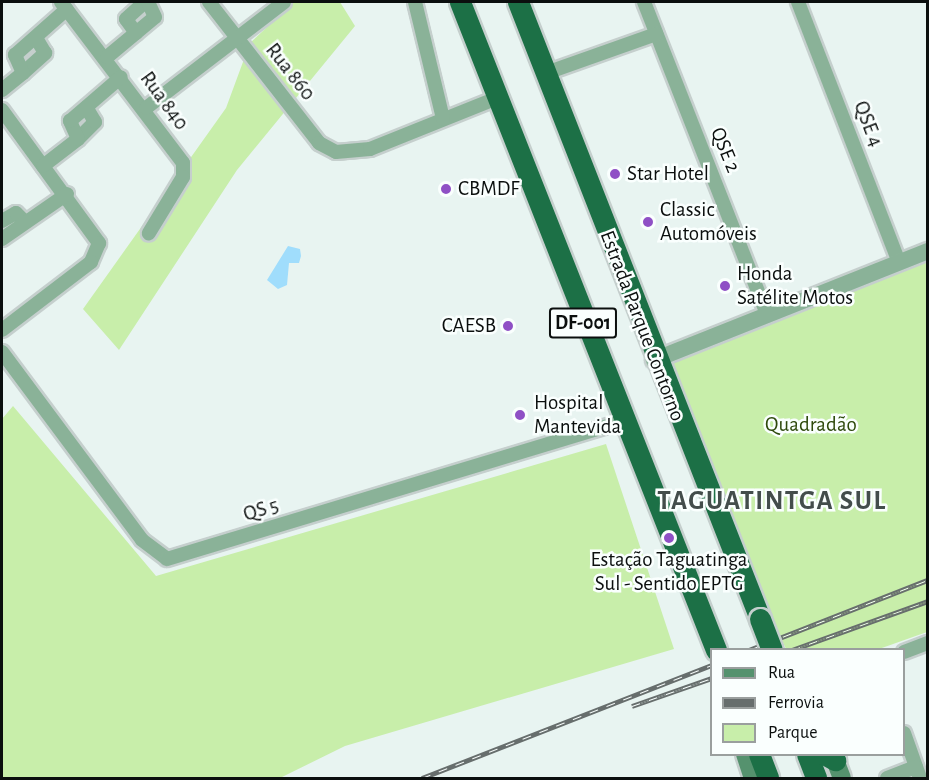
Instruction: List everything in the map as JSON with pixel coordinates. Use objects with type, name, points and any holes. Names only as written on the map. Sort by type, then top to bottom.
[{"type":"highway","name":"DF-001","points":[[460,2],[623,421],[715,646]]},
{"type":"highway","name":"Estrada Parque Contorno","points":[[518,2],[654,360],[770,648]]},
{"type":"highway","points":[[760,756],[768,778]]},
{"type":"highway","points":[[808,756],[816,778]]},
{"type":"main road","points":[[746,756],[753,778]]},
{"type":"street","points":[[107,57],[136,33],[154,17],[146,2],[126,19],[136,33]]},
{"type":"street","name":"Rua 860","points":[[209,2],[319,143],[348,153],[443,119]]},
{"type":"street","points":[[146,108],[284,2]]},
{"type":"street","points":[[415,2],[443,119],[497,98]]},
{"type":"street","name":"QSE 2","points":[[644,2],[767,314]]},
{"type":"street","name":"QSE 4","points":[[798,2],[899,262]]},
{"type":"street","points":[[2,90],[45,53],[36,38],[64,5]]},
{"type":"street","name":"Rua 840","points":[[64,5],[146,108],[185,170],[149,233]]},
{"type":"street","points":[[546,72],[656,34]]},
{"type":"street","points":[[43,166],[78,139],[95,122],[86,107],[121,78]]},
{"type":"street","points":[[2,110],[7,130],[43,166],[98,236],[96,256],[2,330]]},
{"type":"street","points":[[2,239],[67,194]]},
{"type":"street","points":[[2,221],[16,213],[25,222]]},
{"type":"street","points":[[654,360],[927,251]]},
{"type":"street","name":"QS 5","points":[[2,352],[142,540],[166,559],[623,421]]},
{"type":"street","points":[[905,651],[927,643]]},
{"type":"street","points":[[887,778],[918,773],[905,738]]},
{"type":"green space","points":[[294,2],[340,2],[355,26],[237,170],[119,350],[83,309],[226,108],[250,43]]},
{"type":"green space","name":"Quadradão","points":[[927,254],[927,632],[882,648],[786,648],[654,360]]},
{"type":"green space","points":[[13,406],[156,576],[606,444],[674,649],[345,746],[280,778],[2,778],[2,419]]},
{"type":"water","points":[[288,246],[300,249],[301,256],[299,263],[289,263],[287,285],[278,289],[267,280]]},
{"type":"railway","points":[[754,648],[928,580]]},
{"type":"railway","points":[[798,648],[928,601]]},
{"type":"railway","points":[[422,778],[710,666]]},
{"type":"railway","points":[[632,706],[710,679]]},
{"type":"place","name":"Star Hotel","points":[[615,174]]},
{"type":"place","name":"CBMDF","points":[[446,189]]},
{"type":"place","name":"Classic Automóveis","points":[[648,222]]},
{"type":"place","name":"Honda Satélite Motos","points":[[725,286]]},
{"type":"place","name":"CAESB","points":[[508,326]]},
{"type":"place","name":"Hospital Mantevida","points":[[520,415]]},
{"type":"place","name":"Estação Taguatinga Sul - Sentido EPTG","points":[[669,538]]},
{"type":"district","name":"TAGUATINTGA SUL","points":[[772,501]]}]
